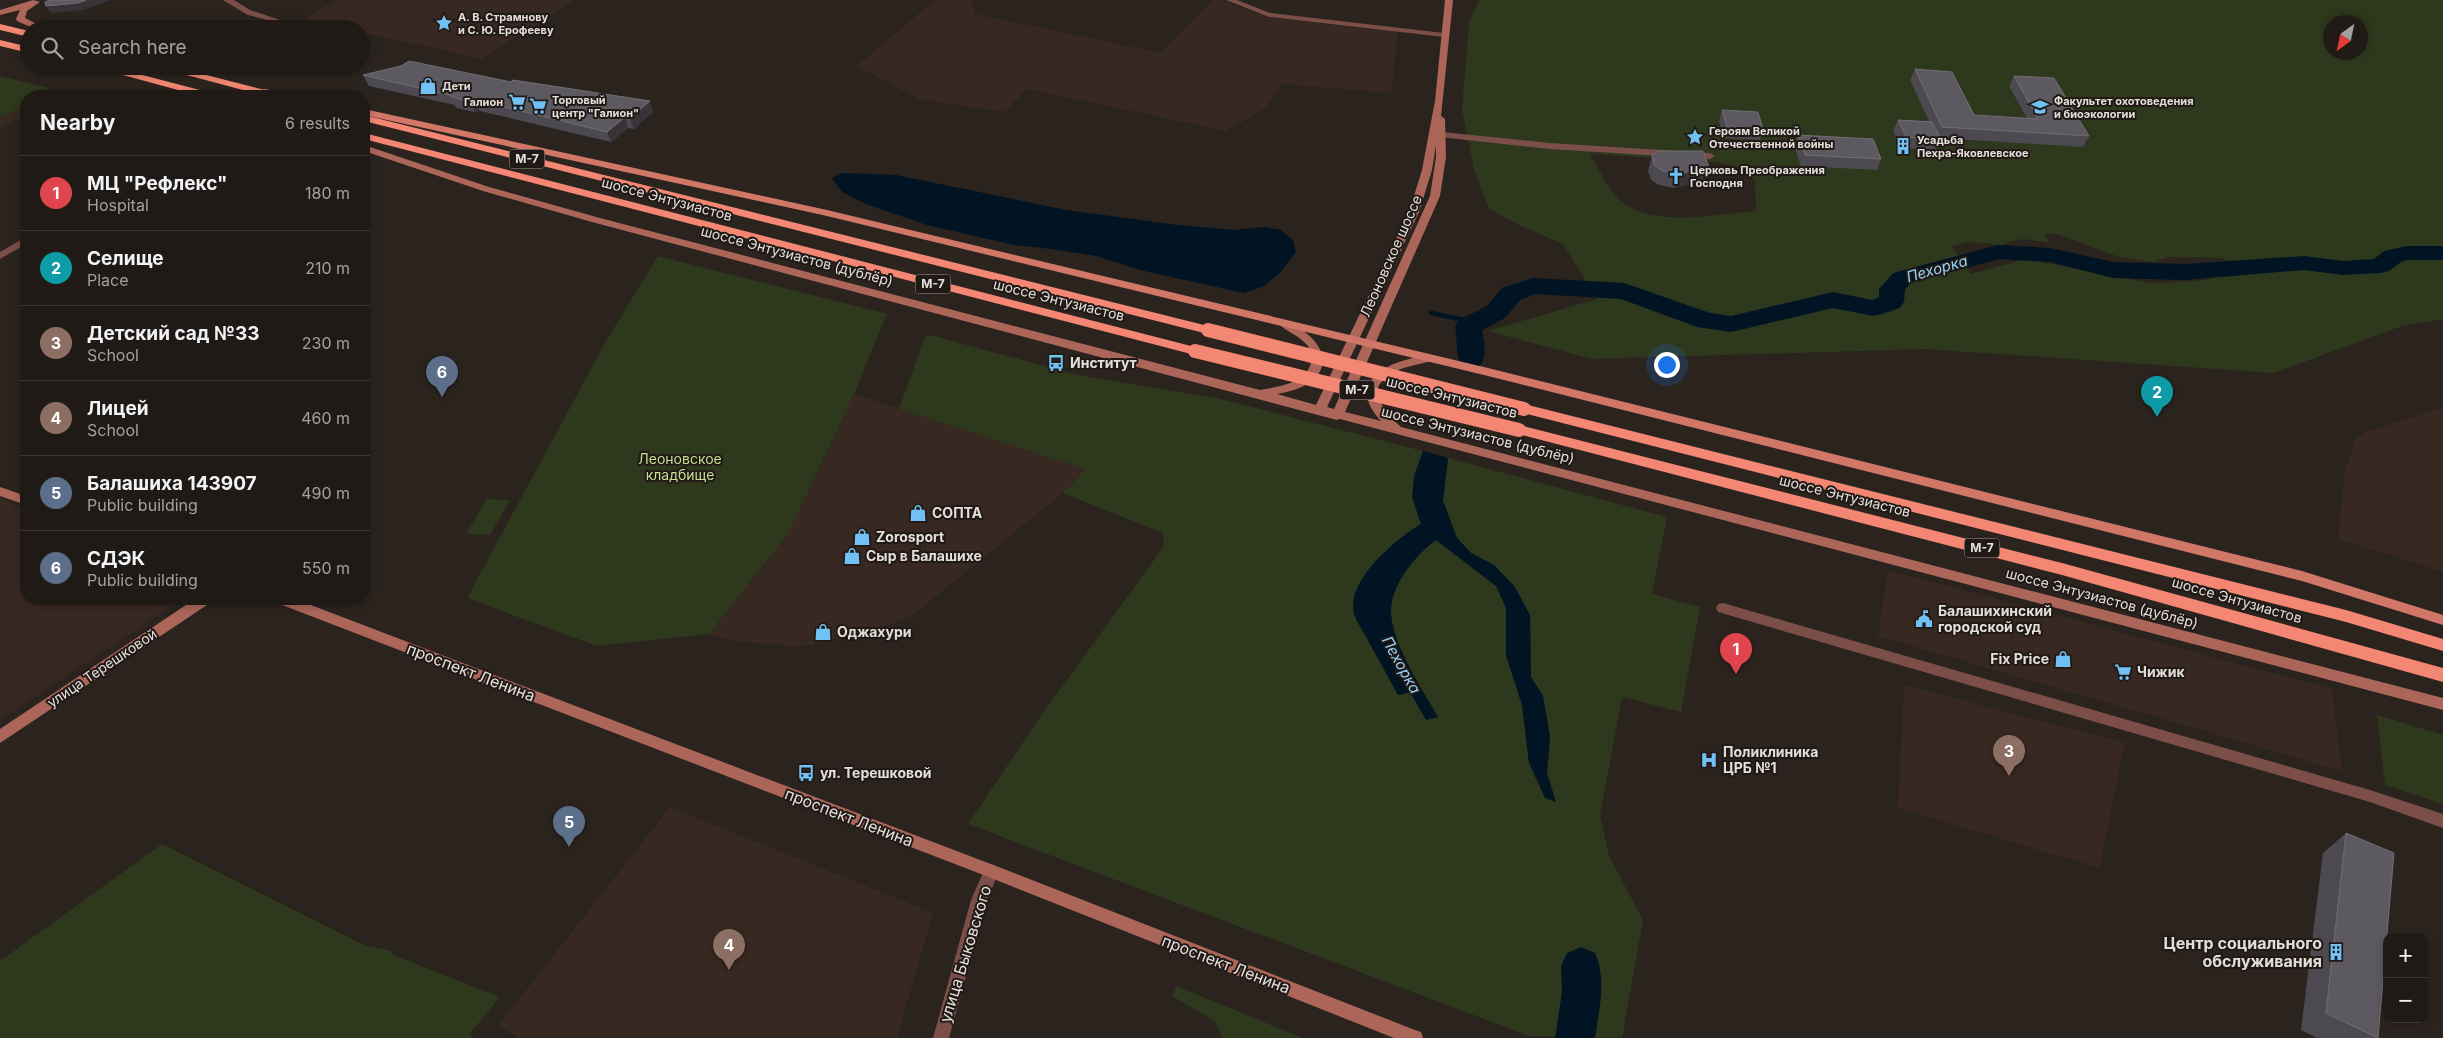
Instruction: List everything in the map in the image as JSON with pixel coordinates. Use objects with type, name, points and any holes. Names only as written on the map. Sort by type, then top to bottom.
[{"type":"highway","points":[[0,26],[20,32]]},
{"type":"highway","points":[[0,43],[20,48]]},
{"type":"highway","points":[[129,75],[185,90]]},
{"type":"highway","points":[[194,75],[254,90]]},
{"type":"highway","name":"шоссе Энтузиастов","points":[[370,120],[2346,616],[2443,644]]},
{"type":"highway","name":"шоссе Энтузиастов","points":[[370,138],[1195,351],[1519,430],[2062,568],[2443,675]]},
{"type":"main road","name":"Леоновское шоссе","points":[[1319,411],[1414,212],[1427,170],[1439,102],[1444,35],[1449,0]]},
{"type":"main road","points":[[0,13],[38,1]]},
{"type":"main road","points":[[22,20],[20,19],[24,10],[38,1]]},
{"type":"main road","points":[[238,86],[258,90]]},
{"type":"main road","name":"Леоновское шоссе","points":[[1337,416],[1435,196],[1439,179],[1442,135],[1439,102]]},
{"type":"main road","points":[[370,113],[828,213],[1353,339],[2302,576],[2443,620]]},
{"type":"main road","name":"шоссе Энтузиастов (дублёр)","points":[[370,150],[486,189],[596,220],[1337,416],[2443,704]]},
{"type":"main road","points":[[1255,394],[1280,390],[1297,384],[1310,375],[1316,364],[1316,351],[1310,340],[1282,322]]},
{"type":"main road","points":[[1399,432],[1378,410],[1373,396],[1375,383],[1384,372],[1398,364],[1428,358]]},
{"type":"main road","points":[[0,491],[20,499]]},
{"type":"main road","name":"улица Терешковой","points":[[0,736],[196,605]]},
{"type":"main road","name":"проспект Ленина","points":[[298,605],[991,871],[1415,1038]]},
{"type":"street","points":[[227,0],[233,2],[249,14],[274,20]]},
{"type":"street","points":[[1230,0],[1269,16],[1444,35]]},
{"type":"street","points":[[1442,135],[1550,146],[1710,156]]},
{"type":"street","points":[[0,256],[20,244]]},
{"type":"street","points":[[1724,608],[2361,794],[2443,821]]},
{"type":"street","name":"улица Быковского","points":[[941,1038],[979,900],[991,871]]},
{"type":"shaded area","points":[[337,0],[575,0],[482,59],[370,34],[370,20],[312,20],[305,18]]},
{"type":"shaded area","points":[[935,0],[972,0],[975,14],[1161,53],[1213,0],[1219,0],[1269,18],[1398,32],[1391,93],[1282,84],[1266,108],[1226,131],[1027,89],[1004,112],[919,99],[856,66]]},
{"type":"shaded area","points":[[0,79],[40,90],[20,90],[20,118],[0,128]]},
{"type":"shaded area","name":"СОПТА","points":[[854,394],[1086,469],[1063,493],[912,616],[888,625],[812,645],[791,646],[734,641],[709,634],[788,534]]},
{"type":"shaded area","points":[[2443,408],[2443,572],[2338,539],[2345,471],[2356,439],[2364,432]]},
{"type":"shaded area","points":[[0,499],[20,507],[20,605],[173,605],[0,720]]},
{"type":"shaded area","points":[[1888,570],[2332,689],[2342,771],[1878,636]]},
{"type":"shaded area","points":[[1904,685],[2125,743],[2100,868],[1898,808]]},
{"type":"shaded area","points":[[670,807],[933,913],[897,1038],[520,1038],[498,1026]]},
{"type":"green space","points":[[1479,0],[2443,0],[2443,319],[2402,326],[2274,373],[1925,349],[1592,359],[1488,331],[1597,299],[1563,244],[1519,225],[1489,209],[1474,169],[1462,110],[1469,23]],"holes":[[[1590,154],[1717,162],[1742,168],[1755,180],[1756,211],[1688,217],[1653,215],[1638,211],[1619,199]],[[2044,233],[2057,234],[2116,256],[2153,262],[2170,257],[2223,258],[2240,270],[2201,281],[2150,283],[2025,259],[1971,274],[1952,246],[1967,242],[2002,245],[2024,239],[2050,243]]]},
{"type":"green space","points":[[0,76],[49,90],[20,90],[20,109],[0,117]]},
{"type":"green space","name":"Леоновское кладбище","points":[[658,256],[887,314],[854,394],[788,534],[709,634],[597,646],[467,598],[606,341]]},
{"type":"green space","points":[[934,336],[1077,375],[1217,398],[1423,451],[1413,488],[1421,524],[1398,540],[1366,573],[1398,695],[1410,692],[1427,720],[1438,717],[1401,650],[1392,622],[1391,609],[1392,599],[1406,570],[1436,540],[1496,586],[1506,608],[1506,655],[1522,705],[1529,763],[1555,802],[1547,773],[1550,737],[1543,696],[1531,677],[1530,615],[1494,565],[1471,553],[1457,538],[1443,501],[1448,458],[1667,517],[1652,594],[1700,607],[1681,712],[1622,697],[1600,816],[1609,856],[1643,920],[1622,1038],[1529,1036],[968,824],[1040,717],[1164,546],[1163,533],[1063,493],[1086,469],[899,409],[925,337]]},
{"type":"green space","points":[[487,499],[510,500],[490,535],[466,534]]},
{"type":"green space","points":[[2377,715],[2443,735],[2443,804],[2385,785]]},
{"type":"green space","points":[[162,844],[364,945],[391,951],[394,955],[500,997],[469,1035],[474,1038],[0,1038],[0,961]]},
{"type":"green space","points":[[1177,986],[1302,1038],[1223,1038],[1215,1021],[1172,996]]},
{"type":"water","points":[[842,173],[896,175],[1066,210],[1177,225],[1234,230],[1265,227],[1281,230],[1293,240],[1296,252],[1280,273],[1264,286],[1244,293],[1140,270],[1096,256],[1014,245],[927,225],[866,204],[842,192],[832,178]]},
{"type":"water","points":[[1423,451],[1448,458],[1443,501],[1457,538],[1471,553],[1494,565],[1515,587],[1530,615],[1531,677],[1543,696],[1550,737],[1547,773],[1556,802],[1545,798],[1529,763],[1522,705],[1506,655],[1506,608],[1496,586],[1436,540],[1413,561],[1400,580],[1392,599],[1392,622],[1408,665],[1438,717],[1426,720],[1410,692],[1398,695],[1355,617],[1353,601],[1357,588],[1365,575],[1386,550],[1421,524],[1412,497],[1414,476]]},
{"type":"building","points":[[50,0],[86,0],[78,3],[46,6],[45,2]]},
{"type":"building","name":"Торговый центр \"Галион\"","points":[[409,61],[511,82],[513,80],[650,101],[630,118],[625,117],[607,132],[363,75],[370,75],[370,73],[401,66]]},
{"type":"building","points":[[1915,69],[1952,72],[1974,115],[2038,119],[2014,76],[2054,78],[2089,136],[1942,127]]},
{"type":"building","points":[[1722,110],[1758,112],[1763,129],[1727,127]]},
{"type":"building","points":[[1898,120],[1932,122],[1941,139],[1906,137]]},
{"type":"building","points":[[1798,135],[1873,139],[1881,159],[1805,155]]},
{"type":"building","points":[[1657,151],[1703,151],[1709,167],[1678,174],[1663,171],[1655,166],[1652,156]]},
{"type":"building","points":[[2346,833],[2394,853],[2387,933],[2383,933],[2383,980],[2378,1038],[2326,1013]]},
{"type":"waterway","name":"Пехорка","points":[[1471,360],[1472,349],[1468,326],[1496,312],[1511,294],[1533,286],[1624,291],[1706,321],[1731,324],[1833,300],[1873,308],[1891,302],[1892,289],[1902,278],[1998,252],[2050,255],[2113,270],[2185,272],[2304,263],[2343,268],[2380,266],[2393,256],[2407,253],[2443,253]]},
{"type":"waterway","points":[[1431,313],[1473,322]]},
{"type":"waterway","name":"Пехорка","points":[[1575,1038],[1582,992],[1581,966]]},
{"type":"place","name":"А. В. Страмнову и С. Ю. Ерофееву","points":[[444,23]]},
{"type":"place","name":"Дети","points":[[428,86]]},
{"type":"place","name":"Галион","points":[[517,102]]},
{"type":"place","name":"Торговый центр \"Галион\"","points":[[538,106]]},
{"type":"place","name":"Факультет охотоведения и биоэкологии","points":[[2040,107]]},
{"type":"place","name":"Героям Великой Отечественной войны","points":[[1695,137]]},
{"type":"place","name":"Усадьба Пехра-Яковлевское","points":[[1903,146]]},
{"type":"place","name":"Церковь Преображения Господня","points":[[1676,176]]},
{"type":"place","name":"Институт","points":[[1056,363]]},
{"type":"place","name":"СДЭК","points":[[442,397]]},
{"type":"place","name":"Селище","points":[[2157,417]]},
{"type":"place","name":"СОПТА","points":[[918,513]]},
{"type":"place","name":"Zorosport","points":[[862,537]]},
{"type":"place","name":"Сыр в Балашихе","points":[[852,556]]},
{"type":"place","name":"Балашихинский городской суд","points":[[1924,619]]},
{"type":"place","name":"Оджахури","points":[[823,632]]},
{"type":"place","name":"Fix Price","points":[[2063,659]]},
{"type":"place","name":"Чижик","points":[[2123,672]]},
{"type":"place","name":"МЦ \"Рефлекс\"","points":[[1736,674]]},
{"type":"place","name":"Поликлиника ЦРБ №1","points":[[1709,760]]},
{"type":"place","name":"ул. Терешковой","points":[[806,773]]},
{"type":"place","name":"Детский сад №33","points":[[2009,776]]},
{"type":"place","name":"Балашиха 143907","points":[[569,847]]},
{"type":"place","name":"Центр социального обслуживания","points":[[2336,952]]},
{"type":"place","name":"Лицей","points":[[729,970]]}]
